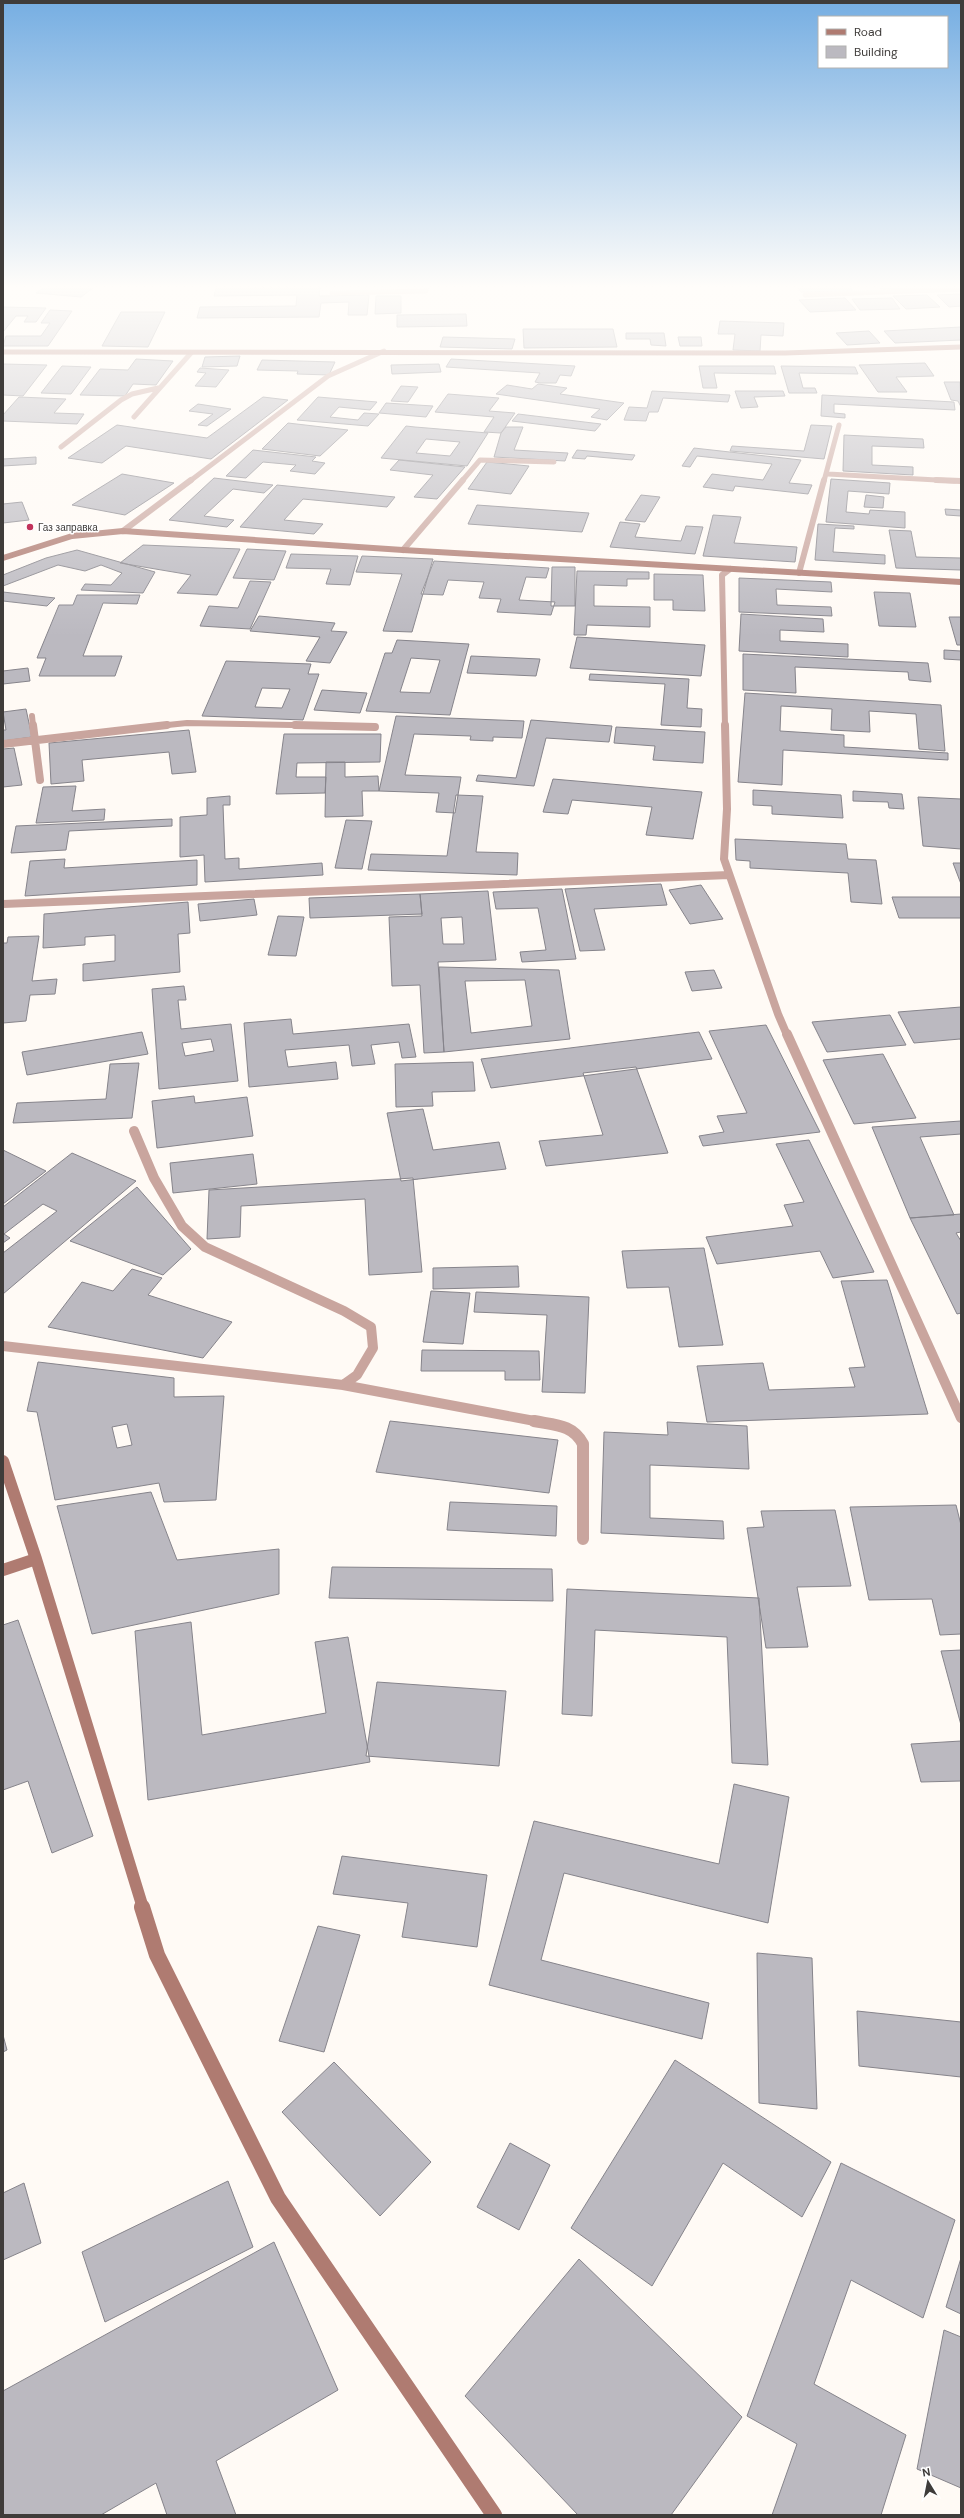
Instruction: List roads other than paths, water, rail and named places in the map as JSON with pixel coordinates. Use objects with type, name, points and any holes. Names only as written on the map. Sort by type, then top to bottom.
[{"type":"street","points":[[62,446],[83,432],[118,403]]},
{"type":"street","points":[[134,417],[146,403]]},
{"type":"street","points":[[123,531],[293,403]]},
{"type":"street","points":[[799,573],[828,474],[839,425]]},
{"type":"street","points":[[403,550],[480,460],[554,462]]},
{"type":"street","points":[[828,474],[961,481]]},
{"type":"street","points":[[3,558],[72,536],[123,531],[403,550],[961,582]]},
{"type":"street","points":[[730,569],[722,575],[727,809],[724,859],[778,1014],[961,1418]]},
{"type":"street","points":[[32,716],[40,780]]},
{"type":"street","points":[[3,744],[36,739],[187,723],[375,727]]},
{"type":"street","points":[[3,904],[729,875]]},
{"type":"street","points":[[134,1131],[154,1178],[182,1226],[205,1248],[344,1311],[371,1327],[373,1348],[357,1375],[343,1385]]},
{"type":"street","points":[[3,1346],[343,1385],[556,1423],[578,1434],[583,1444],[583,1539]]},
{"type":"street","points":[[3,1461],[36,1559],[157,1955],[278,2198],[494,2515]]},
{"type":"street","points":[[3,1570],[36,1559]]},
{"type":"place","name":"Газ заправка","points":[[30,527]]}]
